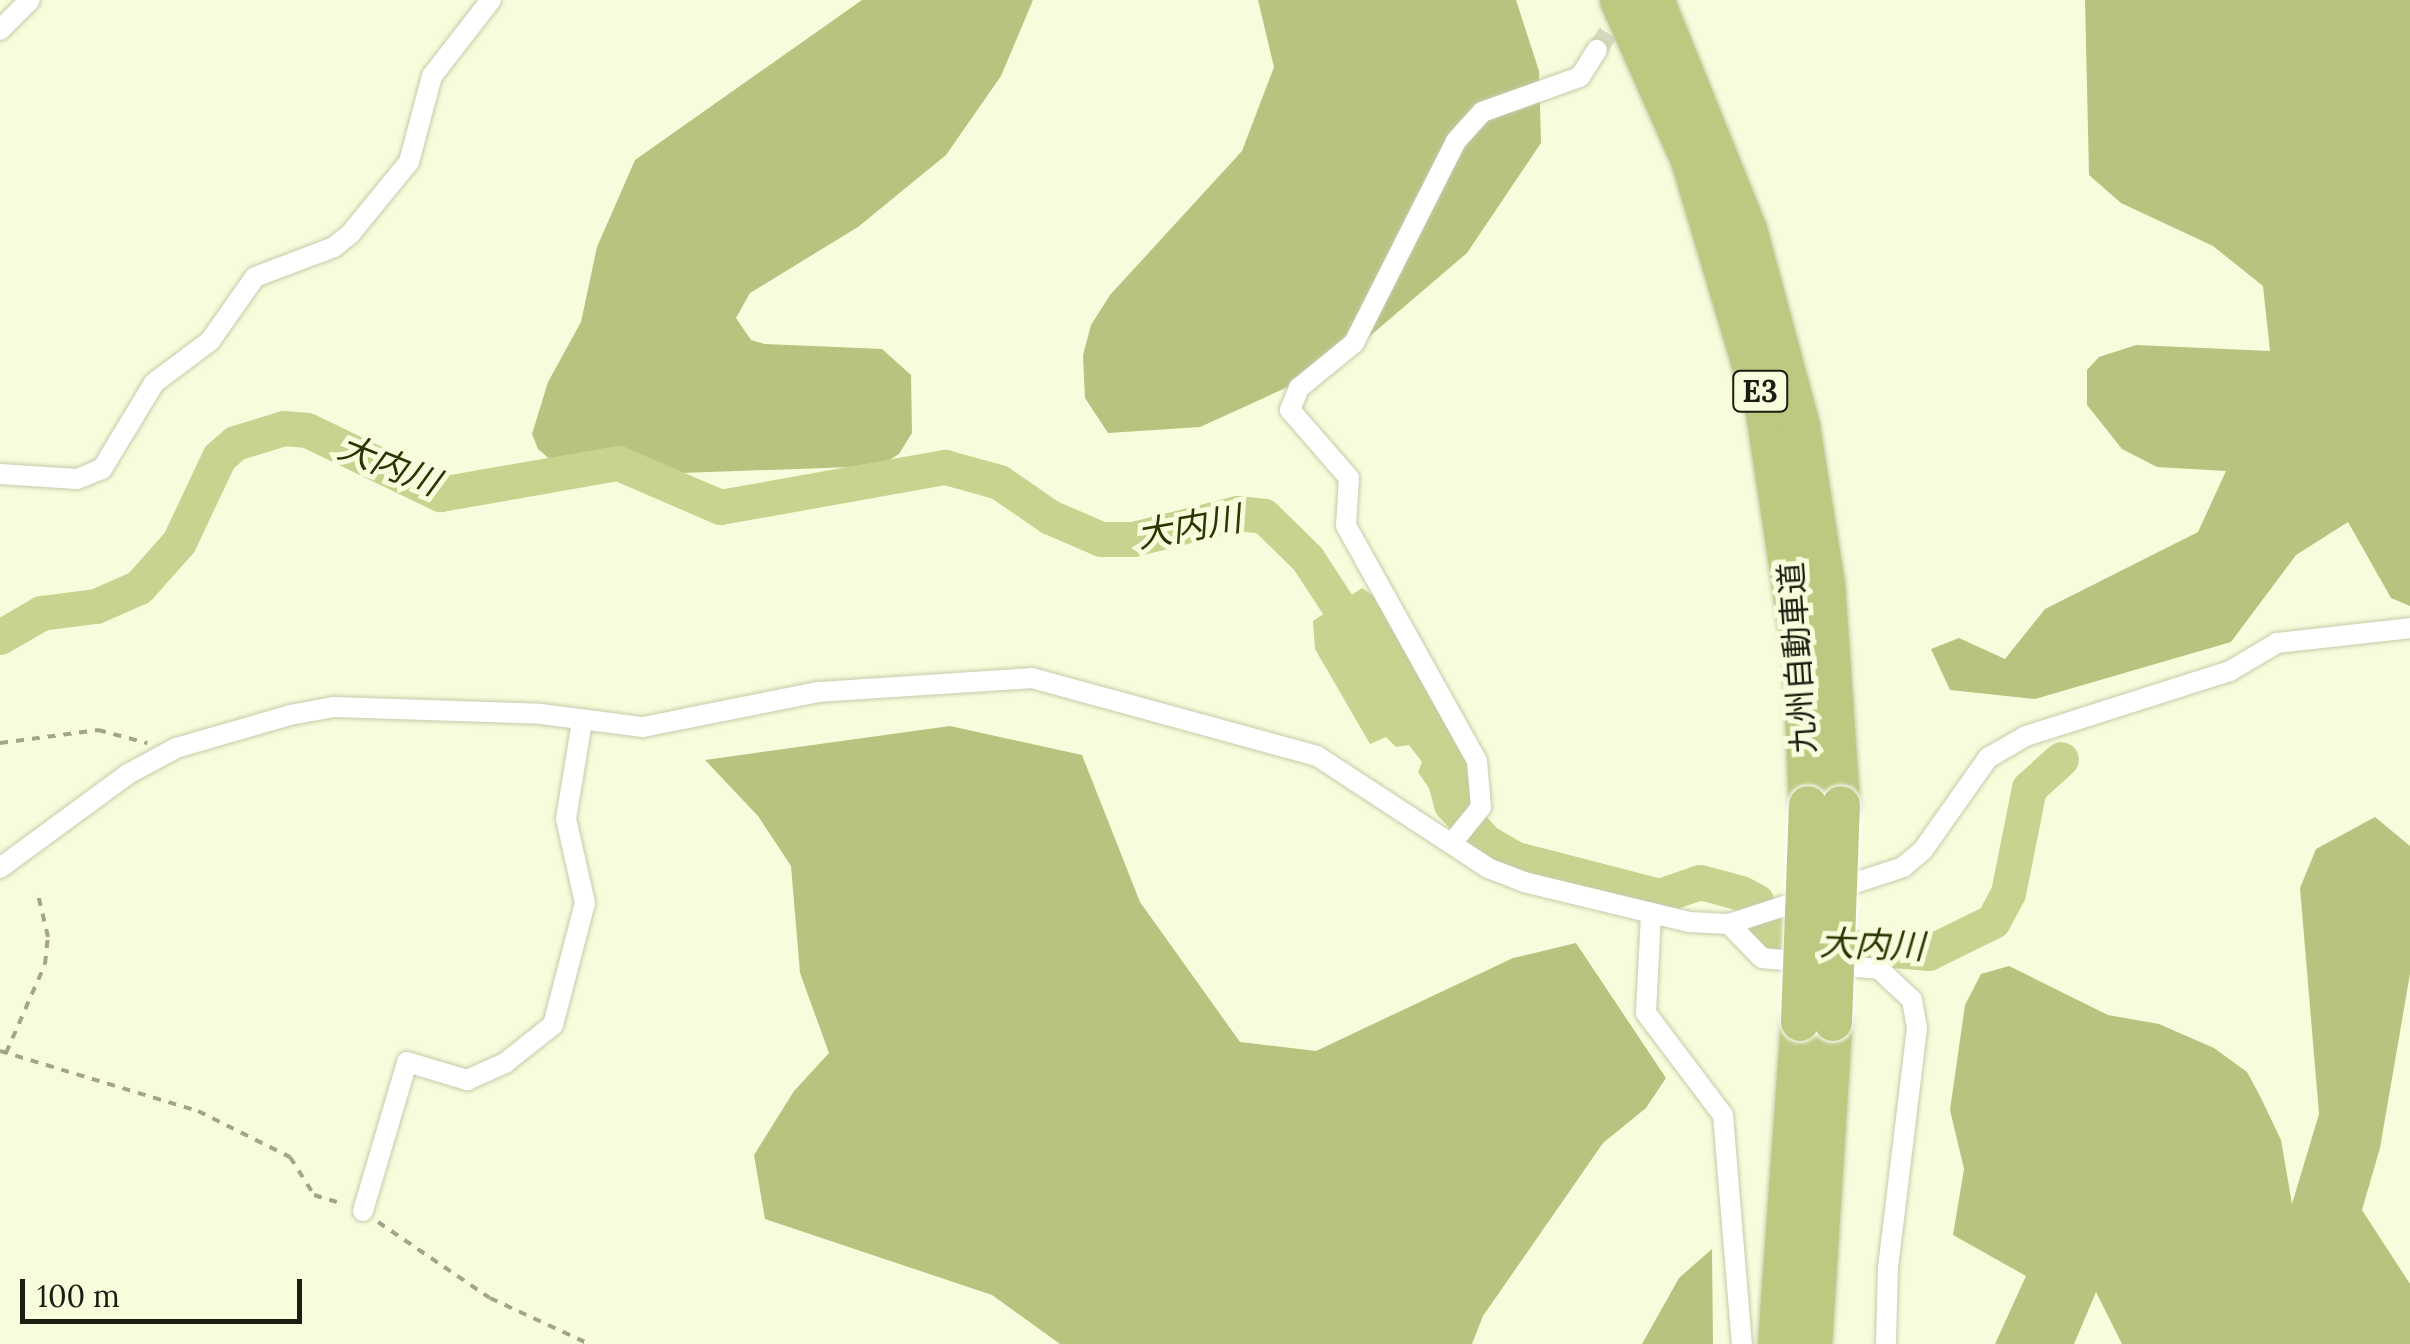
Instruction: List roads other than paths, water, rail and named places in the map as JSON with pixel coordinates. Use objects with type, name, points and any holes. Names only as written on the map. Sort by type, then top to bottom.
[{"type":"highway","name":"九州自動車道","points":[[1619,0],[1690,160],[1753,362],[1791,558],[1824,805]]},
{"type":"highway","name":"九州自動車道","points":[[1655,0],[1748,230],[1793,392],[1826,584],[1824,805],[1816,1022],[1776,1344]]},
{"type":"highway","name":"九州自動車道","points":[[1813,1344],[1830,1068],[1816,1022]]},
{"type":"highway","points":[[1830,1068],[1835,1344]]},
{"type":"street","points":[[0,30],[30,0]]},
{"type":"street","points":[[0,474],[77,479],[102,468],[154,383],[210,341],[255,278],[334,247],[352,233],[409,162],[432,76],[491,0]]},
{"type":"street","points":[[1452,842],[1481,807],[1477,760],[1346,526],[1349,478],[1290,410],[1298,388],[1354,343],[1456,141],[1482,112],[1580,77],[1598,50]]},
{"type":"street","points":[[0,868],[128,774],[169,753],[244,726],[334,708],[643,726],[818,692],[1032,678],[1317,756],[1452,842],[1524,882],[1651,914],[1728,924],[1903,867],[1923,850],[1988,758],[2026,736],[2230,672],[2277,642],[2410,628]]},
{"type":"street","points":[[362,1211],[406,1062],[467,1080],[505,1064],[553,1025],[585,903],[566,819],[582,721]]},
{"type":"street","points":[[1651,914],[1646,1013],[1723,1115],[1742,1344]]},
{"type":"street","points":[[1728,924],[1762,958],[1879,969],[1912,1000],[1916,1028],[1888,1266],[1886,1344]]},
{"type":"waterway","name":"大内川","points":[[0,637],[41,613],[96,606],[139,587],[179,542],[219,457],[235,443],[284,428],[307,430],[440,494],[618,463],[720,507],[945,467],[999,482],[1050,517],[1101,539],[1133,539],[1237,513],[1264,516],[1307,558],[1364,645]]},
{"type":"waterway","name":"大内川","points":[[1439,760],[1451,804],[1486,842],[1516,859],[1659,896],[1700,882],[1741,893],[1756,901],[1766,926],[1787,941],[1928,953],[1993,921],[2008,893],[2029,788],[2061,759]]},
{"type":"tunnel","points":[[1597,50],[1626,5]]}]
